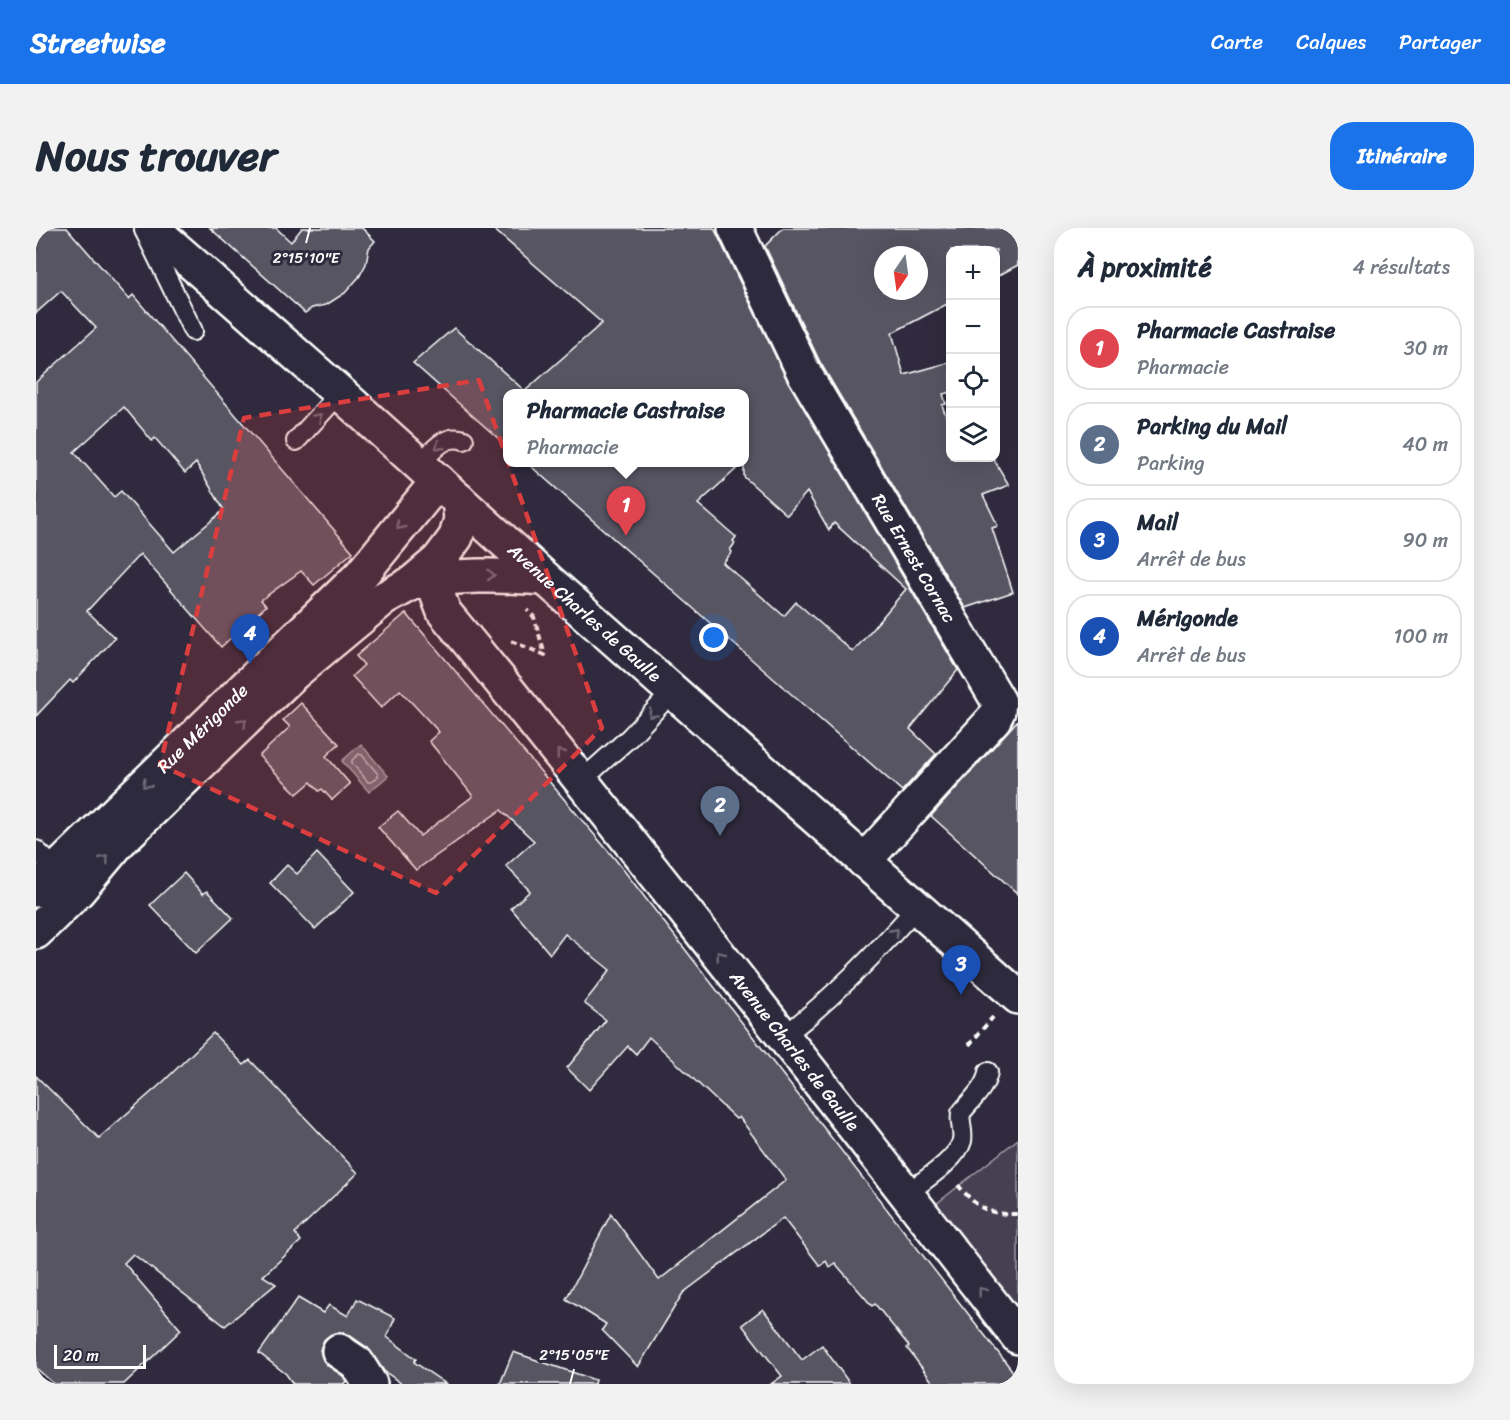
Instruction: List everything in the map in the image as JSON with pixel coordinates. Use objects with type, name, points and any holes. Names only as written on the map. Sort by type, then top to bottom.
[{"type":"street","name":"Avenue Charles de Gaulle","points":[[152,228],[917,907],[1006,1007]]},
{"type":"street","name":"Rue Ernest Cornac","points":[[735,228],[803,371],[999,702],[994,719],[864,861]]},
{"type":"street","points":[[430,574],[456,537],[461,519],[439,482]]},
{"type":"street","name":"Rue Mérigonde","points":[[36,932],[52,875],[361,574],[439,482]]},
{"type":"street","name":"Avenue Charles de Gaulle","points":[[430,574],[444,612],[582,780],[1018,1337]]},
{"type":"street","points":[[430,574],[545,578]]},
{"type":"street","name":"Rue Mérigonde","points":[[52,875],[119,842],[294,674],[383,599],[430,574]]},
{"type":"street","points":[[339,1351],[357,1363],[370,1384]]},
{"type":"lane","points":[[142,228],[193,331]]},
{"type":"lane","points":[[296,441],[340,393]]},
{"type":"lane","points":[[439,482],[443,441],[457,438],[464,440]]},
{"type":"lane","points":[[582,780],[630,737],[673,691]]},
{"type":"lane","points":[[784,1036],[819,1009],[873,957],[917,907]]},
{"type":"lane","points":[[906,1194],[945,1163],[958,1149],[962,1135],[961,1113],[987,1079],[988,1072]]},
{"type":"path","points":[[506,635],[513,642],[545,655],[534,617],[524,604]]},
{"type":"path","points":[[969,1045],[1006,1007]]},
{"type":"path","points":[[958,1186],[978,1206],[998,1215],[1018,1214]]},
{"type":"highlighted area","points":[[479,380],[602,728],[436,893],[160,765],[244,418]]},
{"type":"shaded area","points":[[1018,1139],[1018,1317],[931,1208]]},
{"type":"water","points":[[361,744],[388,776],[369,792],[342,761]]},
{"type":"building","points":[[36,228],[67,228],[129,299],[133,295],[353,552],[314,585],[301,571],[261,600],[266,606],[221,647],[140,554],[87,611],[115,638],[73,683],[70,680],[36,716],[36,382],[96,328],[61,291],[36,313]],"holes":[[[124,407],[152,441],[155,438],[185,473],[196,463],[224,510],[174,552],[121,491],[114,497],[74,452]]]},
{"type":"building","points":[[210,228],[276,228],[291,242],[302,228],[362,228],[375,241],[369,248],[366,264],[359,277],[345,293],[326,305],[312,308],[305,313]]},
{"type":"building","points":[[492,228],[714,228],[787,380],[958,670],[910,729],[936,754],[902,791],[532,467],[739,467],[698,504],[736,537],[730,550],[732,552],[723,563],[784,616],[796,602],[853,652],[906,589],[834,523],[829,530],[807,492],[787,515],[744,477],[744,467],[749,467],[749,389],[527,389],[602,323]]},
{"type":"building","points":[[783,228],[1018,228],[1018,265],[1000,275],[1000,246],[946,246],[946,305],[892,333],[904,375],[946,363],[946,393],[943,394],[946,404],[942,405],[946,416],[946,462],[995,462],[1009,485],[983,495],[998,526],[992,528],[1013,592],[965,608],[820,362],[765,246]]},
{"type":"building","points":[[454,328],[523,389],[503,389],[503,442],[413,363]]},
{"type":"building","points":[[406,613],[615,859],[1018,1378],[1018,1384],[934,1384],[907,1348],[909,1346],[875,1304],[872,1306],[835,1263],[829,1267],[826,1261],[820,1266],[783,1218],[683,1293],[638,1367],[602,1330],[606,1324],[566,1299],[611,1214],[659,1280],[786,1180],[739,1117],[736,1119],[649,1037],[636,1054],[628,1046],[589,1090],[567,1068],[606,1020],[584,1003],[610,970],[565,934],[550,954],[511,908],[530,891],[506,866],[534,841],[501,810],[416,870],[378,827],[398,811],[420,836],[473,796],[429,741],[439,732],[400,690],[381,708],[352,676],[364,665],[356,656]]},
{"type":"building","points":[[301,703],[339,744],[326,756],[350,784],[332,800],[322,789],[319,791],[311,782],[297,794],[259,756],[290,727],[283,720]]},
{"type":"building","points":[[1018,720],[1018,894],[931,816]]},
{"type":"building","points":[[317,853],[354,892],[315,929],[270,883],[287,865],[297,874]]},
{"type":"building","points":[[184,873],[203,894],[207,891],[233,918],[196,953],[150,905]]},
{"type":"building","points":[[213,1033],[244,1065],[250,1060],[358,1173],[295,1233],[301,1241],[263,1276],[276,1284],[225,1326],[133,1254],[124,1263],[181,1330],[124,1384],[54,1384],[36,1368],[36,1076],[99,1138],[163,1082]]},
{"type":"building","points":[[298,1298],[323,1313],[329,1305],[348,1316],[357,1299],[395,1318],[387,1337],[416,1359],[414,1362],[446,1384],[402,1384],[384,1371],[368,1348],[349,1335],[340,1332],[324,1340],[320,1350],[328,1366],[343,1376],[346,1381],[344,1384],[293,1384],[286,1374],[259,1353]]},
{"type":"building","points":[[763,1309],[802,1360],[822,1345],[850,1384],[771,1384],[782,1376],[742,1325]]},
{"type":"building","points":[[513,1352],[595,1380],[594,1384],[500,1384]]},
{"type":"place","name":"Pharmacie Castraise","points":[[626,536]]},
{"type":"place","name":"Mérigonde","points":[[250,664]]},
{"type":"place","name":"Parking du Mail","points":[[720,836]]},
{"type":"place","name":"Mail","points":[[961,995]]}]
